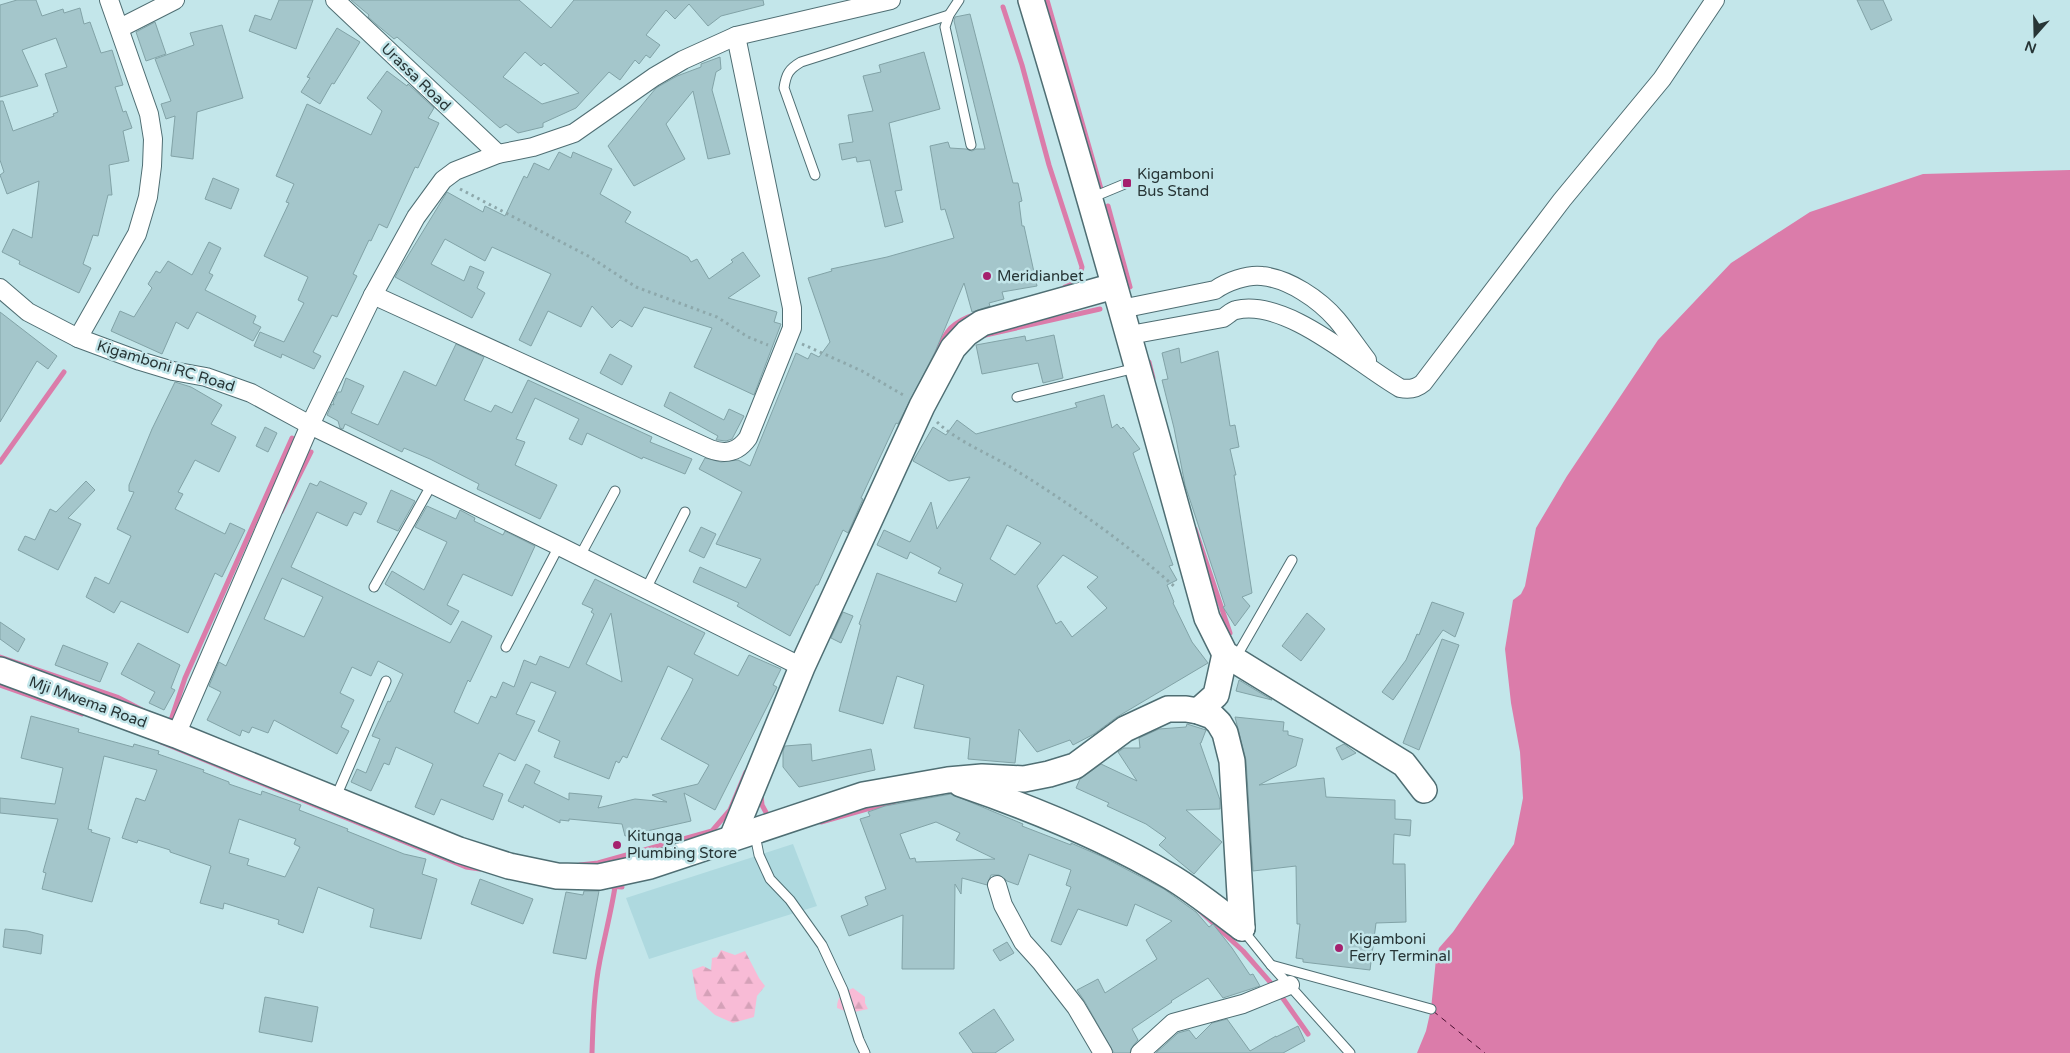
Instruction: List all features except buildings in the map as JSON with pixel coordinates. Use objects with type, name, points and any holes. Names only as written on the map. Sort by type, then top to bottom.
[{"type":"main road","points":[[1031,0],[1091,198],[1117,298],[1130,335],[1206,618],[1230,656],[1404,764],[1424,790]]},
{"type":"main road","points":[[743,836],[802,667],[922,406],[953,348],[967,333],[982,323],[1117,298]]},
{"type":"main road","points":[[1230,656],[1216,694],[1198,710],[1212,716],[1219,723],[1225,733],[1232,761],[1242,928]]},
{"type":"main road","name":"Mji Mwema Road","points":[[0,670],[176,735],[459,850],[509,866],[557,876],[599,876],[650,866],[863,795],[948,780],[982,777],[1024,779],[1049,774],[1075,766],[1125,729],[1168,709],[1186,708],[1198,710]]},
{"type":"main road","points":[[948,780],[1013,802],[1113,845],[1172,878],[1242,928]]},
{"type":"street","points":[[78,338],[137,234],[148,197],[153,139],[149,114],[109,0]]},
{"type":"street","points":[[120,28],[175,0]]},
{"type":"street","name":"Urassa Road","points":[[336,0],[498,154]]},
{"type":"street","points":[[176,735],[310,425],[374,295],[416,217],[443,180],[455,172],[498,154],[534,147],[574,133],[654,76],[683,60],[736,36],[891,0]]},
{"type":"street","points":[[1130,335],[1223,318],[1235,310],[1256,310],[1285,316],[1327,338],[1400,388],[1412,389],[1423,383],[1562,200],[1662,79],[1715,0]]},
{"type":"street","points":[[374,295],[718,452],[736,450],[748,438],[792,328],[792,308],[736,36]]},
{"type":"street","points":[[1117,298],[1215,290],[1227,282],[1260,275],[1269,277],[1308,294],[1336,319],[1374,370]]},
{"type":"street","name":"Kigamboni RC Road","points":[[0,288],[28,312],[78,338],[140,362],[206,377],[251,393],[310,425],[580,556],[802,667]]},
{"type":"street","points":[[998,885],[1003,905],[1023,942],[1041,962],[1076,1008],[1104,1053]]},
{"type":"street","points":[[1140,1053],[1173,1023],[1243,1004],[1290,985]]},
{"type":"lane","points":[[959,0],[948,15],[945,27],[971,145]]},
{"type":"lane","points":[[815,175],[784,88],[790,69],[801,62],[948,15]]},
{"type":"lane","points":[[1091,198],[1128,183]]},
{"type":"lane","points":[[1017,397],[1138,368]]},
{"type":"lane","points":[[374,587],[432,484]]},
{"type":"lane","points":[[580,556],[615,491]]},
{"type":"lane","points":[[646,589],[684,512]]},
{"type":"lane","points":[[506,647],[559,546]]},
{"type":"lane","points":[[1230,656],[1292,560]]},
{"type":"lane","points":[[335,799],[386,681]]},
{"type":"lane","points":[[743,836],[759,855],[770,879],[790,900],[822,945],[843,990],[865,1053]]},
{"type":"lane","points":[[1242,928],[1271,965],[1350,1053]]},
{"type":"lane","points":[[1271,965],[1431,1010]]},
{"type":"path","points":[[443,180],[590,257],[636,287],[717,317],[748,337],[785,345],[862,371],[922,406],[940,424],[989,457],[1011,467],[1137,554],[1177,589]]},
{"type":"shaded area","points":[[2070,170],[2070,1053],[1417,1053],[1426,1031],[1431,1009],[1436,959],[1439,948],[1453,932],[1514,844],[1523,798],[1520,752],[1511,703],[1505,649],[1513,600],[1521,594],[1525,586],[1536,528],[1567,476],[1658,340],[1731,263],[1810,212],[1923,174]]},
{"type":"shaded area","points":[[793,844],[817,906],[649,959],[626,898]]},
{"type":"green space","points":[[721,950],[735,955],[745,951],[765,986],[757,996],[754,1017],[733,1023],[715,1015],[697,999],[692,970],[703,966],[711,970],[712,958],[717,957]]},
{"type":"green space","points":[[853,988],[865,997],[868,1009],[850,1013],[837,1008],[841,995]]},
{"type":"waterway","points":[[1047,0],[1101,189]]},
{"type":"waterway","points":[[1003,7],[1022,65],[1049,165],[1082,267],[1079,281],[1065,287]]},
{"type":"waterway","points":[[1108,206],[1130,287]]},
{"type":"waterway","points":[[981,336],[1100,309]]},
{"type":"waterway","points":[[936,354],[951,328],[961,320],[976,314]]},
{"type":"waterway","points":[[1149,362],[1153,378]]},
{"type":"waterway","points":[[0,462],[64,372]]},
{"type":"waterway","points":[[171,720],[185,678],[292,438]]},
{"type":"waterway","points":[[281,512],[311,452]]},
{"type":"waterway","points":[[1195,529],[1230,633]]},
{"type":"waterway","points":[[0,657],[117,697],[144,711]]},
{"type":"waterway","points":[[0,685],[82,714]]},
{"type":"waterway","points":[[161,742],[466,867],[480,869]]},
{"type":"waterway","points":[[580,865],[598,863],[712,831],[730,810],[746,772]]},
{"type":"waterway","points":[[761,795],[762,805],[769,818]]},
{"type":"waterway","points":[[821,822],[895,801]]},
{"type":"waterway","points":[[607,886],[622,887]]},
{"type":"waterway","points":[[592,1053],[596,983],[615,887]]},
{"type":"waterway","points":[[1199,910],[1243,951],[1277,990],[1308,1034]]},
{"type":"ferry route","points":[[1433,1011],[1485,1053]]},
{"type":"place","name":"Kigamboni Bus Stand","points":[[1127,183]]},
{"type":"place","name":"Meridianbet","points":[[987,276]]},
{"type":"place","name":"Kitunga Plumbing Store","points":[[617,845]]},
{"type":"place","name":"Kigamboni Ferry Terminal","points":[[1339,948]]}]
